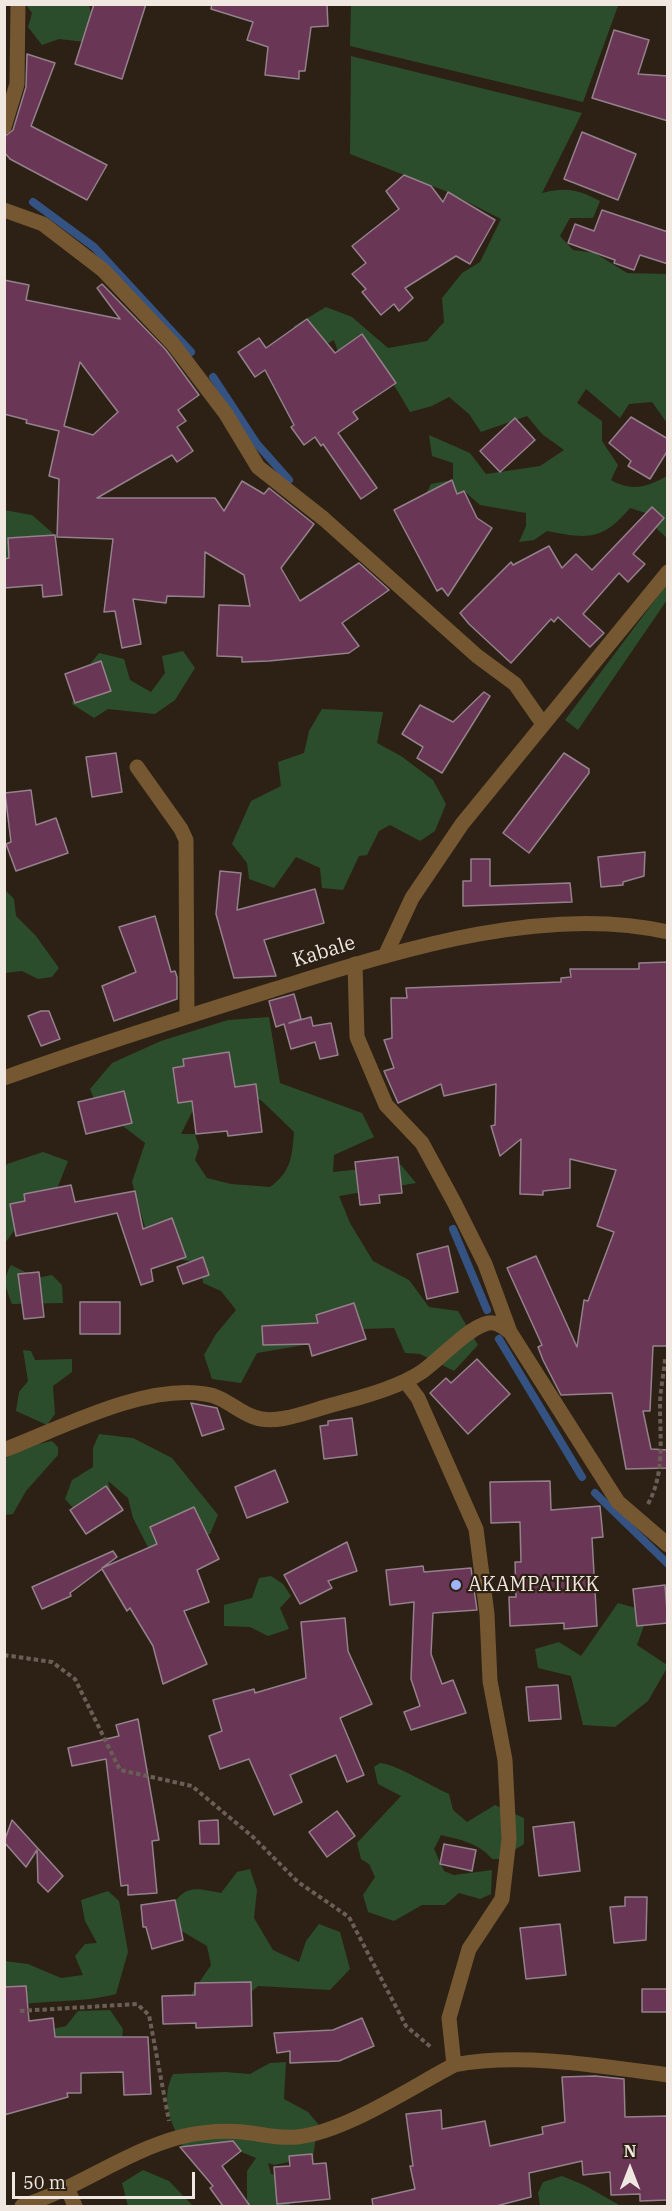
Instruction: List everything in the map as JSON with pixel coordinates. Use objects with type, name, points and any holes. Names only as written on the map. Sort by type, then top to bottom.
[{"type":"street","points":[[4,127],[17,84],[18,4]]},
{"type":"street","points":[[4,210],[43,224],[103,270],[173,344],[226,414],[258,467],[324,519],[477,656],[515,684],[543,723]]},
{"type":"street","points":[[385,956],[412,898],[462,824],[668,572]]},
{"type":"street","points":[[137,766],[182,829],[186,840],[187,1016]]},
{"type":"street","name":"Kabale","points":[[4,1078],[187,1016],[356,964],[499,930],[590,924],[668,932]]},
{"type":"street","points":[[356,964],[357,1037],[387,1105],[422,1143],[485,1264],[510,1332],[618,1502],[668,1545]]},
{"type":"street","points":[[4,1450],[138,1398],[206,1394],[237,1406],[253,1417],[268,1420],[325,1407],[405,1381],[486,1323],[498,1323],[510,1332]]},
{"type":"street","points":[[405,1381],[418,1398],[476,1529],[487,1614],[490,1681],[505,1760],[509,1839],[502,1899],[469,1949],[449,2018],[454,2065]]},
{"type":"street","points":[[22,2206],[68,2190],[143,2149],[173,2139],[206,2132],[244,2132],[266,2138],[324,2133],[454,2065],[475,2061],[566,2063],[668,2075]]},
{"type":"street","points":[[68,2190],[75,2206]]},
{"type":"path","points":[[638,1519],[650,1501],[658,1480],[662,1448],[660,1404],[665,1359]]},
{"type":"path","points":[[4,1655],[52,1662],[75,1679],[120,1770],[192,1786],[253,1837],[298,1882],[349,1917],[406,2026],[454,2065]]},
{"type":"path","points":[[20,2011],[136,2004],[149,2015],[173,2139]]},
{"type":"green space","points":[[26,5],[89,5],[94,25],[85,42],[59,39],[42,45],[28,27],[32,13]]},
{"type":"green space","points":[[351,5],[618,6],[583,102],[350,46]]},
{"type":"green space","points":[[351,56],[582,113],[542,193],[571,190],[600,201],[593,218],[570,218],[560,236],[573,250],[595,253],[627,273],[667,274],[667,423],[652,402],[629,404],[620,418],[586,389],[577,403],[602,421],[602,441],[618,465],[611,480],[626,486],[639,487],[667,476],[667,538],[658,530],[649,514],[630,508],[611,527],[593,535],[583,536],[547,531],[534,540],[519,542],[526,526],[526,513],[480,505],[464,491],[446,499],[424,498],[431,484],[453,480],[453,463],[432,456],[429,435],[470,453],[486,474],[540,466],[564,450],[542,434],[527,416],[481,432],[469,414],[449,397],[432,406],[410,412],[379,360],[385,392],[379,378],[341,360],[334,340],[314,351],[289,348],[294,326],[326,307],[352,317],[388,348],[427,341],[444,322],[442,298],[462,273],[480,262],[501,219],[448,192],[350,154]]},
{"type":"green space","points":[[4,510],[32,515],[56,536],[38,558],[5,561]]},
{"type":"green space","points":[[667,584],[667,600],[578,730],[565,720]]},
{"type":"green space","points":[[183,651],[195,668],[175,700],[155,714],[108,709],[94,718],[72,704],[79,678],[99,653],[124,659],[130,680],[151,692],[165,673],[162,656]]},
{"type":"green space","points":[[322,709],[383,712],[377,743],[401,756],[433,780],[446,804],[435,831],[420,841],[390,825],[379,831],[367,855],[359,856],[343,890],[322,888],[320,868],[296,857],[274,888],[249,879],[247,863],[232,844],[251,801],[281,786],[278,762],[304,753],[309,731]]},
{"type":"green space","points":[[5,890],[14,899],[16,916],[36,936],[59,968],[52,977],[38,979],[22,971],[5,973]]},
{"type":"green space","points":[[269,1017],[280,1083],[362,1113],[374,1137],[334,1155],[333,1172],[401,1165],[416,1183],[339,1196],[350,1223],[373,1261],[409,1280],[429,1307],[458,1311],[478,1345],[454,1371],[420,1354],[405,1353],[394,1328],[360,1329],[316,1343],[257,1353],[241,1383],[212,1379],[204,1355],[216,1334],[236,1310],[221,1291],[203,1283],[201,1263],[153,1255],[132,1182],[145,1143],[97,1106],[90,1089],[112,1063],[161,1041],[228,1020]],"holes":[[[230,1083],[262,1101],[294,1132],[291,1156],[282,1176],[270,1187],[231,1184],[207,1178],[195,1160],[199,1147],[195,1134],[181,1134],[194,1108]]]},
{"type":"green space","points":[[43,1152],[68,1161],[55,1194],[17,1227],[5,1243],[4,1168],[7,1164]]},
{"type":"green space","points":[[11,1265],[37,1278],[52,1275],[62,1285],[63,1303],[12,1304],[6,1284]]},
{"type":"green space","points":[[23,1350],[31,1351],[35,1360],[72,1359],[72,1372],[53,1386],[55,1414],[47,1425],[16,1411],[19,1392],[28,1381]]},
{"type":"green space","points":[[99,1434],[133,1438],[172,1458],[218,1515],[210,1534],[151,1553],[133,1518],[128,1498],[108,1481],[114,1507],[84,1520],[65,1499],[72,1480],[93,1467],[93,1448]]},
{"type":"green space","points":[[52,1441],[58,1447],[58,1455],[26,1491],[13,1514],[5,1515],[5,1459],[20,1448]]},
{"type":"green space","points":[[271,1576],[283,1584],[291,1596],[280,1608],[289,1629],[268,1636],[250,1627],[224,1626],[224,1605],[252,1598],[259,1578]]},
{"type":"green space","points":[[618,1603],[643,1610],[647,1617],[637,1645],[667,1665],[667,1668],[648,1701],[615,1727],[583,1725],[571,1676],[538,1668],[535,1649],[559,1642],[581,1656]]},
{"type":"green space","points":[[380,1763],[404,1771],[449,1794],[453,1810],[467,1822],[495,1805],[524,1818],[524,1844],[500,1859],[492,1859],[481,1849],[469,1843],[441,1835],[434,1849],[444,1871],[454,1875],[492,1870],[491,1894],[480,1899],[459,1893],[445,1905],[422,1905],[394,1921],[368,1912],[363,1895],[375,1877],[369,1864],[361,1859],[357,1843],[401,1796],[378,1784],[374,1767]]},
{"type":"green space","points":[[250,1869],[257,1890],[254,1918],[273,1950],[299,1962],[306,1941],[319,1924],[340,1932],[350,1969],[330,1990],[258,1986],[240,2002],[190,2005],[192,1993],[211,1965],[207,1946],[180,1930],[170,1908],[186,1891],[198,1889],[221,1893],[237,1872]]},
{"type":"green space","points":[[108,1891],[119,1901],[128,1952],[116,1994],[5,2007],[4,1961],[28,1964],[61,1978],[83,1975],[75,1956],[85,1944],[97,1943],[85,1921],[81,1900]]},
{"type":"green space","points":[[110,2010],[123,2029],[119,2063],[106,2067],[43,2031],[66,2026],[78,2011]]},
{"type":"green space","points":[[286,2062],[284,2099],[308,2112],[318,2124],[313,2157],[274,2165],[268,2163],[271,2174],[284,2177],[291,2185],[289,2206],[247,2206],[247,2171],[256,2158],[239,2151],[215,2157],[188,2157],[170,2117],[167,2096],[169,2085],[173,2074],[225,2072],[250,2074],[270,2063]]},
{"type":"green space","points":[[143,2170],[169,2181],[193,2206],[128,2206],[122,2183]]},
{"type":"green space","points":[[562,2176],[584,2185],[621,2206],[540,2206],[538,2193],[543,2182]]},
{"type":"building","points":[[94,4],[146,4],[122,79],[75,64]]},
{"type":"building","points":[[212,4],[327,4],[328,26],[311,27],[305,71],[299,71],[299,79],[265,75],[268,47],[247,40],[253,22],[211,9]]},
{"type":"building","points":[[614,30],[649,40],[638,74],[668,76],[668,121],[592,98]]},
{"type":"building","points":[[27,54],[55,63],[31,126],[107,165],[87,200],[10,159],[4,152],[4,137],[13,130],[26,87]]},
{"type":"building","points":[[582,132],[636,154],[618,200],[564,179]]},
{"type":"building","points":[[404,175],[431,186],[443,202],[448,192],[495,220],[470,264],[456,256],[405,288],[413,298],[399,311],[394,304],[381,315],[362,292],[366,289],[352,274],[366,263],[352,246],[399,209],[386,191]]},
{"type":"building","points":[[602,210],[668,232],[668,264],[640,255],[634,270],[614,263],[615,260],[568,243],[575,224],[594,231]]},
{"type":"building","points":[[4,280],[29,285],[26,300],[120,319],[97,288],[102,284],[166,350],[199,395],[178,410],[186,421],[177,427],[193,451],[177,462],[172,455],[97,498],[215,498],[224,511],[242,481],[264,494],[269,488],[314,524],[281,568],[300,601],[359,563],[389,590],[342,623],[359,646],[349,653],[269,661],[242,662],[242,657],[217,656],[219,605],[250,606],[244,575],[205,552],[204,597],[167,596],[166,603],[133,599],[141,644],[122,648],[115,611],[104,612],[113,539],[57,537],[59,479],[49,476],[59,431],[26,423],[27,420],[4,414]],"holes":[[[80,362],[118,412],[93,435],[64,426]]]},
{"type":"building","points":[[307,319],[335,353],[362,334],[396,383],[353,412],[358,419],[338,433],[377,488],[361,499],[323,444],[321,446],[315,437],[304,445],[291,427],[294,425],[265,370],[255,377],[238,352],[259,338],[266,348]]},
{"type":"building","points":[[631,417],[668,439],[668,450],[650,479],[628,466],[631,461],[609,443]]},
{"type":"building","points":[[515,418],[535,440],[500,472],[480,451]]},
{"type":"building","points":[[452,480],[457,494],[464,491],[477,518],[492,528],[448,596],[442,588],[437,591],[394,510]]},
{"type":"building","points":[[652,507],[664,518],[633,554],[645,564],[628,582],[619,573],[583,614],[604,633],[590,647],[558,617],[554,622],[551,619],[511,663],[460,613],[511,562],[513,565],[549,546],[562,568],[576,554],[592,570]]},
{"type":"building","points":[[55,535],[62,595],[43,597],[42,585],[4,588],[4,559],[9,558],[8,538]]},
{"type":"building","points":[[101,661],[111,691],[75,703],[65,674]]},
{"type":"building","points":[[484,692],[490,696],[442,773],[417,758],[423,747],[402,734],[420,705],[453,722]]},
{"type":"building","points":[[116,753],[122,792],[92,797],[86,757]]},
{"type":"building","points":[[564,753],[589,769],[589,773],[529,853],[503,833]]},
{"type":"building","points":[[31,790],[36,825],[56,818],[68,853],[16,871],[6,844],[11,842],[5,793]]},
{"type":"building","points":[[645,852],[644,876],[623,882],[623,885],[601,887],[598,857]]},
{"type":"building","points":[[471,859],[490,859],[490,886],[570,883],[572,902],[463,906],[463,881],[471,881]]},
{"type":"building","points":[[220,871],[241,873],[237,910],[315,889],[324,923],[264,940],[276,976],[234,978],[216,914]]},
{"type":"building","points":[[155,916],[171,972],[175,971],[177,977],[177,999],[114,1021],[102,986],[136,972],[119,927]]},
{"type":"building","points":[[668,962],[668,1346],[653,1346],[650,1411],[643,1411],[651,1449],[668,1450],[668,1468],[626,1469],[612,1393],[561,1395],[543,1360],[538,1347],[542,1345],[507,1268],[536,1256],[577,1347],[584,1300],[588,1301],[614,1232],[597,1226],[616,1170],[570,1159],[570,1188],[543,1191],[543,1195],[520,1194],[521,1139],[500,1156],[491,1126],[495,1125],[496,1084],[444,1096],[441,1084],[398,1103],[384,1071],[394,1068],[384,1040],[392,1038],[391,998],[407,998],[406,988],[561,982],[561,978],[571,977],[570,969],[639,969],[639,963]]},
{"type":"building","points":[[294,994],[301,1019],[289,1023],[311,1017],[313,1026],[331,1023],[338,1055],[320,1059],[315,1042],[291,1049],[284,1024],[276,1027],[269,1001]]},
{"type":"building","points":[[41,1011],[49,1011],[60,1039],[41,1046],[28,1016]]},
{"type":"building","points":[[229,1052],[235,1087],[256,1084],[262,1132],[228,1136],[227,1131],[196,1134],[192,1101],[178,1103],[173,1068],[184,1066],[183,1059]]},
{"type":"building","points":[[124,1091],[132,1123],[86,1134],[78,1102]]},
{"type":"building","points":[[398,1157],[402,1193],[379,1195],[380,1203],[360,1205],[355,1162]]},
{"type":"building","points":[[71,1185],[75,1202],[135,1191],[143,1229],[172,1218],[186,1257],[151,1269],[153,1281],[141,1285],[117,1213],[16,1236],[10,1204],[25,1201],[24,1194]]},
{"type":"building","points":[[448,1246],[458,1292],[427,1299],[417,1254]]},
{"type":"building","points":[[203,1257],[209,1275],[183,1284],[177,1267]]},
{"type":"building","points":[[39,1272],[44,1317],[24,1319],[18,1274]]},
{"type":"building","points":[[80,1302],[120,1302],[120,1334],[80,1334]]},
{"type":"building","points":[[354,1303],[366,1339],[312,1356],[309,1344],[263,1345],[262,1326],[318,1323],[316,1315]]},
{"type":"building","points":[[477,1359],[510,1394],[468,1434],[430,1393],[446,1378],[451,1383]]},
{"type":"building","points":[[191,1403],[217,1408],[224,1429],[202,1436]]},
{"type":"building","points":[[352,1418],[357,1455],[324,1459],[320,1426],[328,1425],[328,1421]]},
{"type":"building","points":[[275,1470],[288,1502],[247,1518],[235,1487]]},
{"type":"building","points":[[550,1481],[551,1510],[600,1506],[603,1537],[592,1538],[597,1626],[564,1629],[564,1623],[510,1626],[509,1597],[516,1597],[515,1562],[521,1562],[520,1522],[491,1523],[490,1482]]},
{"type":"building","points":[[106,1486],[123,1510],[86,1534],[70,1510]]},
{"type":"building","points":[[194,1507],[219,1559],[197,1570],[209,1602],[184,1611],[207,1664],[163,1684],[153,1646],[130,1608],[127,1611],[102,1569],[70,1593],[71,1596],[42,1609],[32,1587],[113,1551],[117,1557],[102,1568],[157,1544],[150,1527]]},
{"type":"building","points":[[347,1542],[357,1571],[328,1581],[332,1588],[300,1604],[284,1575]]},
{"type":"building","points":[[423,1566],[424,1572],[471,1568],[477,1610],[433,1613],[431,1654],[442,1684],[453,1680],[466,1713],[411,1730],[404,1712],[420,1706],[411,1679],[414,1602],[390,1605],[386,1570]]},
{"type":"building","points":[[665,1585],[668,1623],[637,1626],[633,1589]]},
{"type":"building","points":[[345,1618],[348,1651],[372,1704],[340,1718],[364,1775],[347,1782],[336,1755],[290,1775],[302,1802],[274,1815],[249,1759],[220,1769],[209,1736],[222,1731],[213,1700],[254,1689],[255,1693],[306,1678],[301,1622]]},
{"type":"building","points":[[558,1685],[561,1719],[529,1721],[526,1687]]},
{"type":"building","points":[[138,1719],[159,1840],[152,1841],[157,1893],[128,1895],[128,1885],[121,1886],[106,1759],[72,1766],[68,1748],[119,1736],[116,1725]]},
{"type":"building","points":[[337,1811],[355,1836],[327,1857],[309,1832]]},
{"type":"building","points":[[12,1820],[63,1876],[48,1892],[38,1882],[37,1850],[26,1867],[4,1842]]},
{"type":"building","points":[[218,1820],[219,1844],[200,1844],[199,1821]]},
{"type":"building","points":[[574,1822],[580,1871],[539,1876],[533,1827]]},
{"type":"building","points":[[444,1844],[476,1850],[472,1871],[440,1864]]},
{"type":"building","points":[[625,1897],[647,1897],[646,1940],[614,1943],[610,1907],[625,1906]]},
{"type":"building","points":[[175,1900],[183,1940],[152,1949],[146,1927],[143,1927],[141,1905]]},
{"type":"building","points":[[560,1924],[566,1975],[526,1979],[520,1928]]},
{"type":"building","points":[[251,1982],[252,2026],[196,2028],[196,2023],[163,2024],[162,1996],[195,1995],[195,1983]]},
{"type":"building","points":[[26,1986],[29,2021],[53,2018],[55,2037],[148,2037],[151,2094],[124,2095],[123,2072],[81,2073],[81,2093],[67,2093],[68,2097],[4,2115],[4,1987]]},
{"type":"building","points":[[642,1989],[668,1989],[668,2012],[642,2012]]},
{"type":"building","points":[[362,2018],[374,2046],[339,2061],[290,2063],[290,2051],[277,2053],[274,2033],[333,2030]]},
{"type":"building","points":[[595,2076],[624,2079],[625,2117],[668,2116],[668,2200],[640,2201],[640,2194],[611,2195],[610,2172],[583,2175],[582,2161],[529,2173],[531,2197],[496,2206],[373,2206],[372,2199],[415,2189],[410,2166],[413,2166],[406,2114],[441,2110],[442,2129],[485,2121],[490,2146],[543,2134],[542,2127],[565,2122],[562,2077]]},
{"type":"building","points":[[233,2141],[241,2151],[222,2166],[250,2206],[223,2206],[210,2188],[213,2186],[180,2147]]},
{"type":"building","points":[[312,2154],[313,2164],[326,2163],[330,2199],[277,2204],[274,2167],[290,2166],[289,2156]]},
{"type":"waterway","points":[[33,202],[94,247],[191,352]]},
{"type":"waterway","points":[[213,377],[257,444],[289,480]]},
{"type":"waterway","points":[[453,1229],[487,1310]]},
{"type":"waterway","points":[[499,1339],[582,1477]]},
{"type":"waterway","points":[[595,1493],[668,1564]]},
{"type":"place","name":"AKAMPATIKK","points":[[456,1585]]}]
